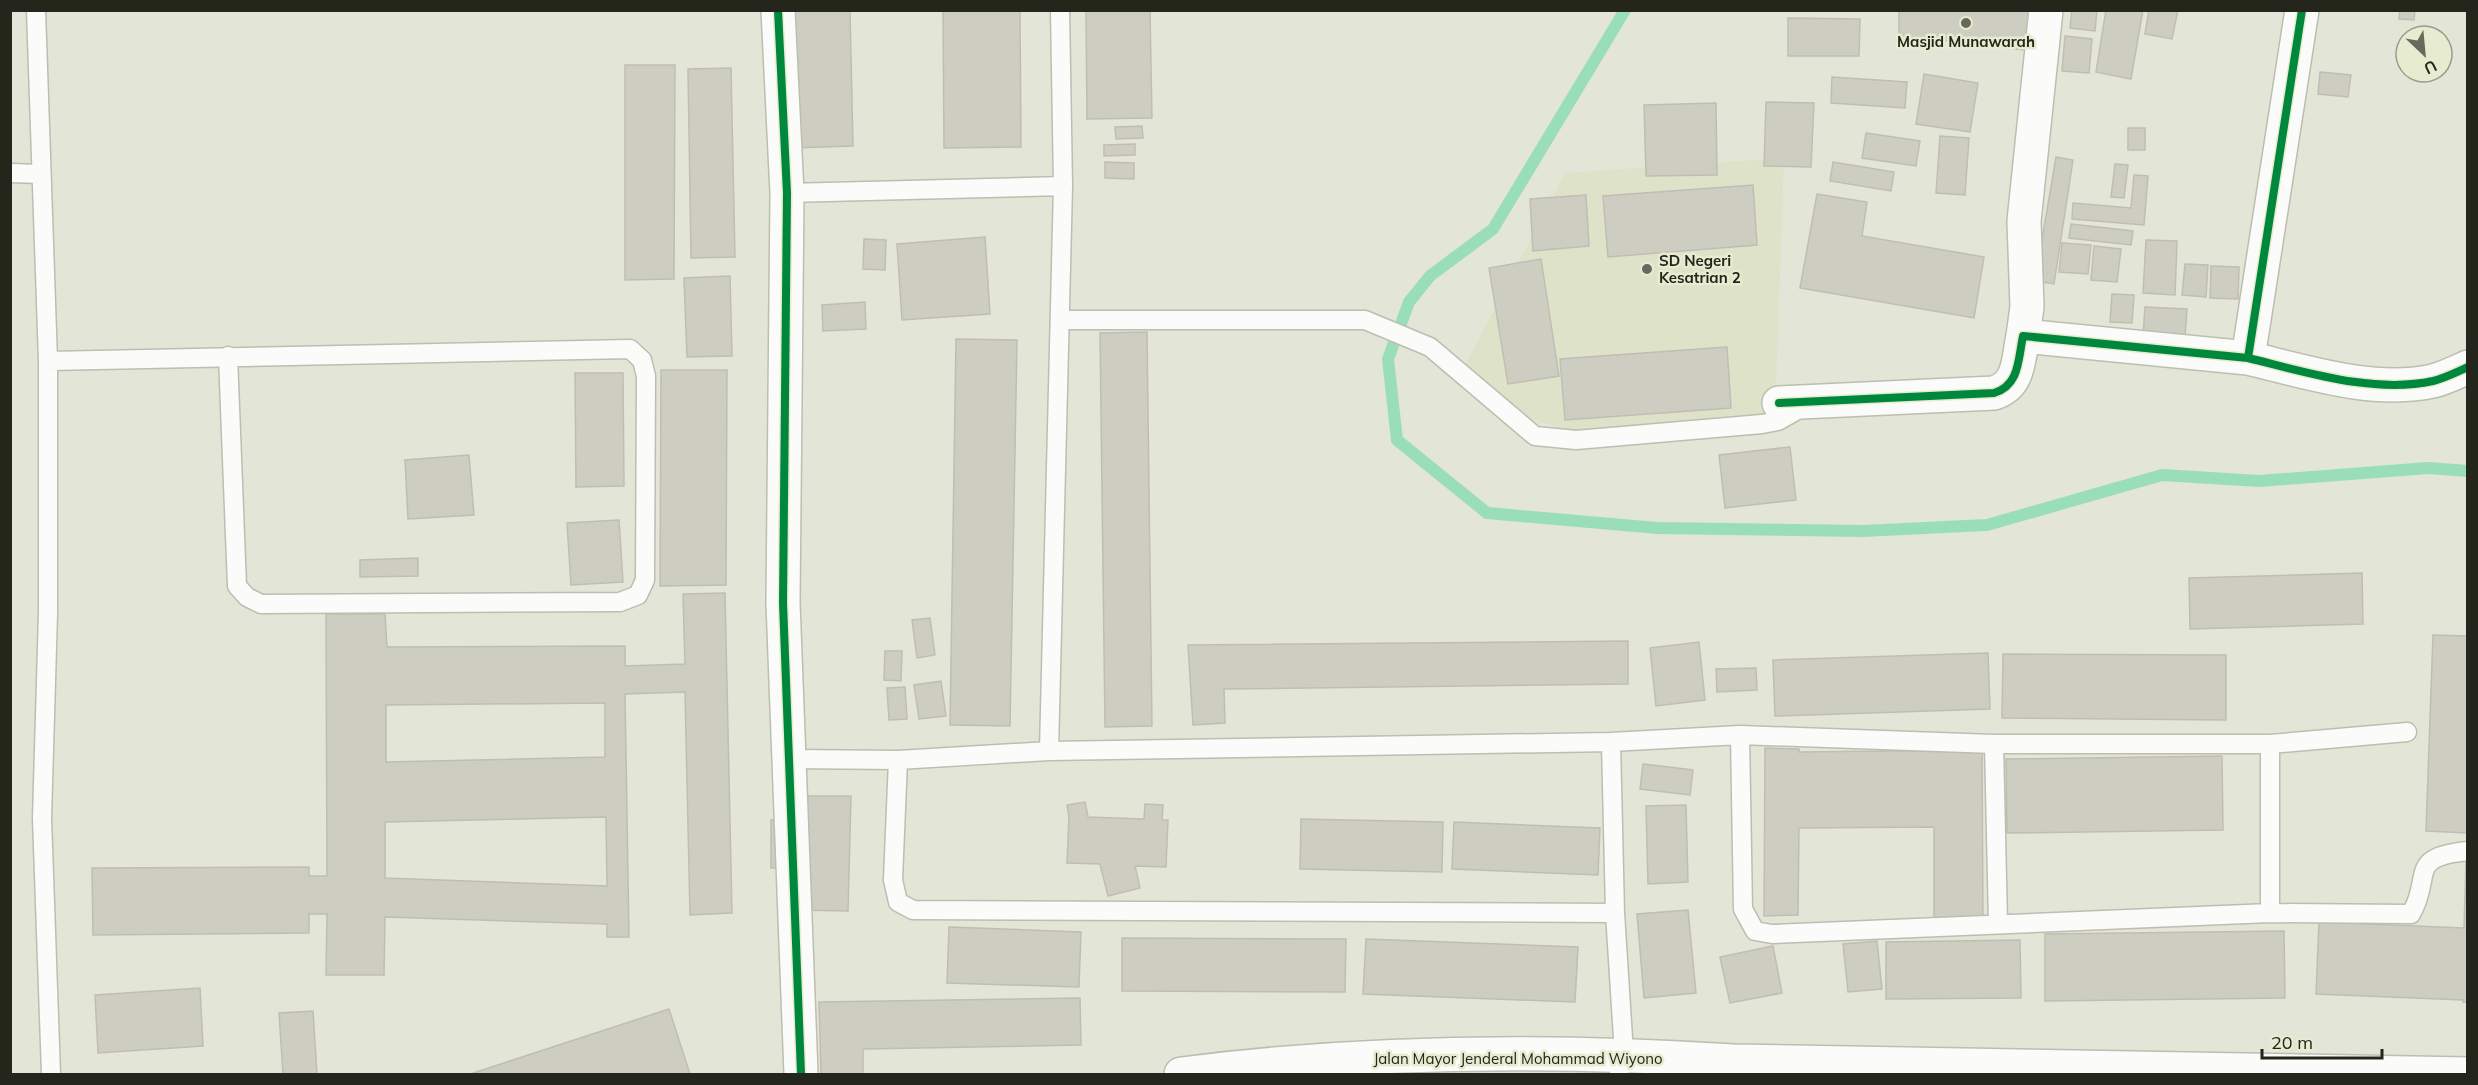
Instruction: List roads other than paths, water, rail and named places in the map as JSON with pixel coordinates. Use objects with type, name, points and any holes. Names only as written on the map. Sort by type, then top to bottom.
[{"type":"street","points":[[778,10],[787,193],[783,603],[791,759],[801,1074]]},
{"type":"street","points":[[1779,403],[2000,392],[2006,390],[2014,380],[2027,307],[2024,221],[2046,10]]},
{"type":"street","points":[[2248,357],[2302,10]]},
{"type":"street","points":[[2023,336],[2248,357],[2332,379],[2380,384],[2433,381],[2468,367]]},
{"type":"street","name":"Jalan Mayor Jenderal Mohammad Wiyono","points":[[1191,1074],[1346,1066],[1621,1064],[1733,1068],[2468,1074]]},
{"type":"lane","points":[[36,10],[48,361],[48,614],[42,818],[51,1074]]},
{"type":"lane","points":[[1049,751],[1063,186],[1060,10]]},
{"type":"lane","points":[[10,173],[40,174]]},
{"type":"lane","points":[[787,193],[1063,186]]},
{"type":"lane","points":[[1061,320],[1365,320],[1430,347],[1535,436],[1576,440],[1762,424],[1778,421],[1813,401]]},
{"type":"lane","points":[[48,361],[228,356],[630,349],[642,360],[646,376],[645,580],[638,595],[620,602],[273,604],[261,604],[247,597],[237,586],[228,356]]},
{"type":"lane","points":[[791,759],[898,760],[1049,751],[1611,742],[1740,735],[1994,744],[2270,744],[2407,732]]},
{"type":"lane","points":[[1740,735],[1743,909],[1755,931],[1772,934],[2270,913],[2411,914],[2416,906],[2421,874],[2429,861],[2443,853],[2468,850]]},
{"type":"lane","points":[[1611,742],[1621,1064]]},
{"type":"lane","points":[[1994,744],[1998,923]]},
{"type":"lane","points":[[2270,744],[2270,913]]},
{"type":"lane","points":[[898,760],[892,880],[898,902],[913,910],[1615,913]]},
{"type":"waterway","points":[[1625,10],[1493,229],[1430,276],[1409,302],[1388,359],[1397,440],[1487,513],[1657,528],[1862,531],[1987,525],[2162,475],[2259,481],[2428,468],[2468,471]]},
{"type":"place","name":"Masjid Munawarah","points":[[1966,23]]},
{"type":"place","name":"SD Negeri Kesatrian 2","points":[[1647,269]]}]
